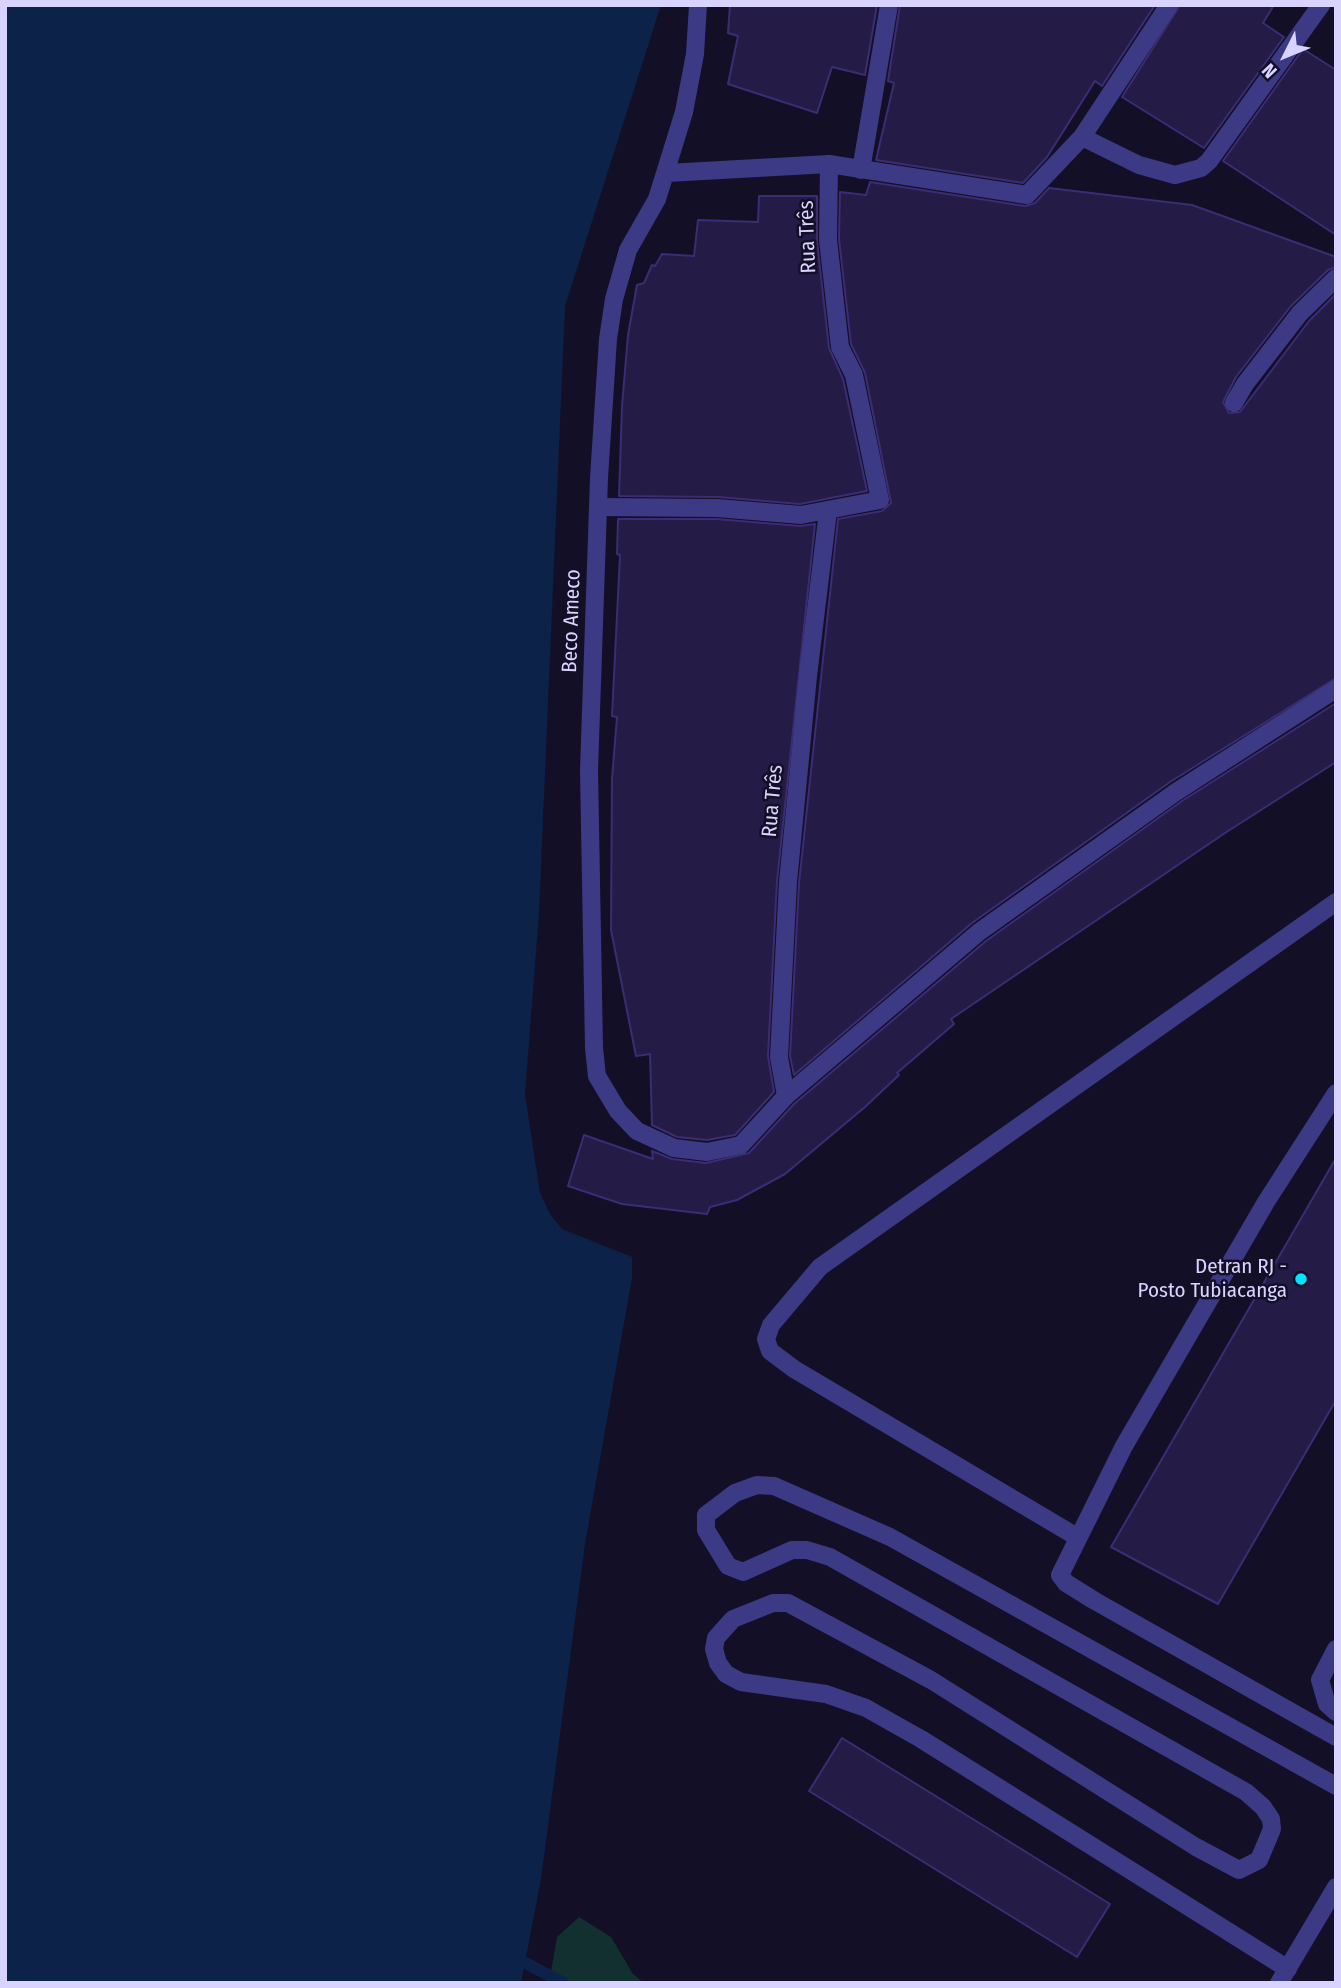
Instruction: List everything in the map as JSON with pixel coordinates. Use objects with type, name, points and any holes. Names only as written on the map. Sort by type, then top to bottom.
[{"type":"street","name":"Beco Ameco","points":[[698,5],[695,54],[684,112],[657,199],[628,250],[614,299],[608,339],[589,770],[597,1076],[618,1111],[637,1131],[674,1148],[708,1152],[741,1145],[786,1096]]},
{"type":"street","points":[[861,170],[890,5]]},
{"type":"street","points":[[667,173],[829,164],[1027,195],[1082,137],[1169,5]]},
{"type":"street","points":[[1082,137],[1139,165],[1175,175],[1200,168],[1209,161],[1321,5]]},
{"type":"street","name":"Rua Três","points":[[599,507],[717,508],[774,514],[828,511],[880,500],[854,375],[840,347],[828,240],[829,164]]},
{"type":"street","points":[[1234,403],[1245,384],[1300,313],[1336,278]]},
{"type":"street","name":"Rua Três","points":[[786,1096],[779,1057],[787,896],[808,676],[828,511]]},
{"type":"street","points":[[786,1096],[979,932],[1176,792],[1336,689]]},
{"type":"street","points":[[1077,1536],[794,1369],[770,1351],[766,1339],[771,1325],[820,1267],[1336,902]]},
{"type":"street","points":[[1336,1093],[1266,1202],[1144,1411],[1077,1536],[1060,1575],[1066,1583],[1336,1737]]},
{"type":"street","points":[[1336,1786],[890,1536],[786,1491],[757,1485],[735,1493],[706,1515],[706,1530],[727,1566],[743,1572],[792,1550],[807,1550],[830,1557],[1246,1792],[1263,1807],[1271,1819],[1272,1829],[1259,1860],[1239,1870],[1196,1847],[931,1680],[788,1603],[773,1603],[733,1619],[716,1638],[714,1649],[718,1663],[726,1674],[741,1682],[826,1693],[866,1708],[933,1746],[1284,1976],[1336,1887]]},
{"type":"street","points":[[1336,1649],[1320,1680],[1327,1704],[1336,1712]]},
{"type":"green space","points":[[579,1917],[611,1937],[633,1974],[644,1983],[549,1983],[557,1937]]},
{"type":"water","points":[[5,5],[661,5],[565,306],[539,913],[525,1094],[540,1193],[550,1214],[562,1229],[632,1257],[632,1278],[585,1544],[541,1879],[521,1983],[5,1983]]},
{"type":"building","points":[[730,5],[877,5],[865,75],[832,67],[817,113],[728,84],[738,36],[728,33]]},
{"type":"building","points":[[900,5],[1155,5],[1102,86],[1095,81],[1047,157],[1023,183],[876,160],[894,83],[888,81]]},
{"type":"building","points":[[1180,5],[1274,5],[1263,23],[1284,37],[1204,148],[1122,97]]},
{"type":"building","points":[[1303,49],[1336,70],[1336,235],[1223,161]]},
{"type":"building","points":[[870,182],[1025,206],[1035,203],[1049,188],[1192,205],[1336,257],[1336,267],[1328,270],[1291,306],[1236,377],[1223,402],[1229,413],[1240,412],[1309,321],[1336,294],[1336,678],[1170,782],[972,923],[794,1075],[790,1056],[799,883],[838,519],[882,511],[891,503],[865,373],[851,344],[839,239],[840,192],[866,195]]},
{"type":"building","points":[[759,196],[817,196],[817,241],[829,348],[843,379],[867,491],[800,504],[718,497],[619,496],[628,335],[637,285],[644,283],[652,265],[655,266],[662,254],[694,256],[698,220],[758,222]]},
{"type":"building","points":[[618,519],[716,519],[800,526],[815,524],[777,881],[768,1056],[774,1092],[735,1135],[707,1140],[677,1137],[652,1125],[650,1054],[636,1056],[611,930],[612,779],[617,717],[612,716],[620,555],[617,554]]},
{"type":"building","points":[[1336,703],[1336,762],[1225,833],[951,1019],[954,1024],[897,1073],[899,1075],[865,1107],[785,1174],[737,1200],[710,1207],[707,1214],[622,1204],[568,1186],[584,1135],[653,1159],[652,1151],[672,1159],[706,1163],[749,1153],[794,1104],[986,941],[1182,801]]},
{"type":"building","name":"Detran RJ - Posto Tubiacanga","points":[[1336,1158],[1336,1400],[1218,1604],[1111,1547]]},
{"type":"building","points":[[842,1738],[1110,1904],[1077,1957],[809,1791]]},
{"type":"waterway","points":[[526,1963],[563,1983]]},
{"type":"place","name":"Detran RJ - Posto Tubiacanga","points":[[1301,1279]]}]
